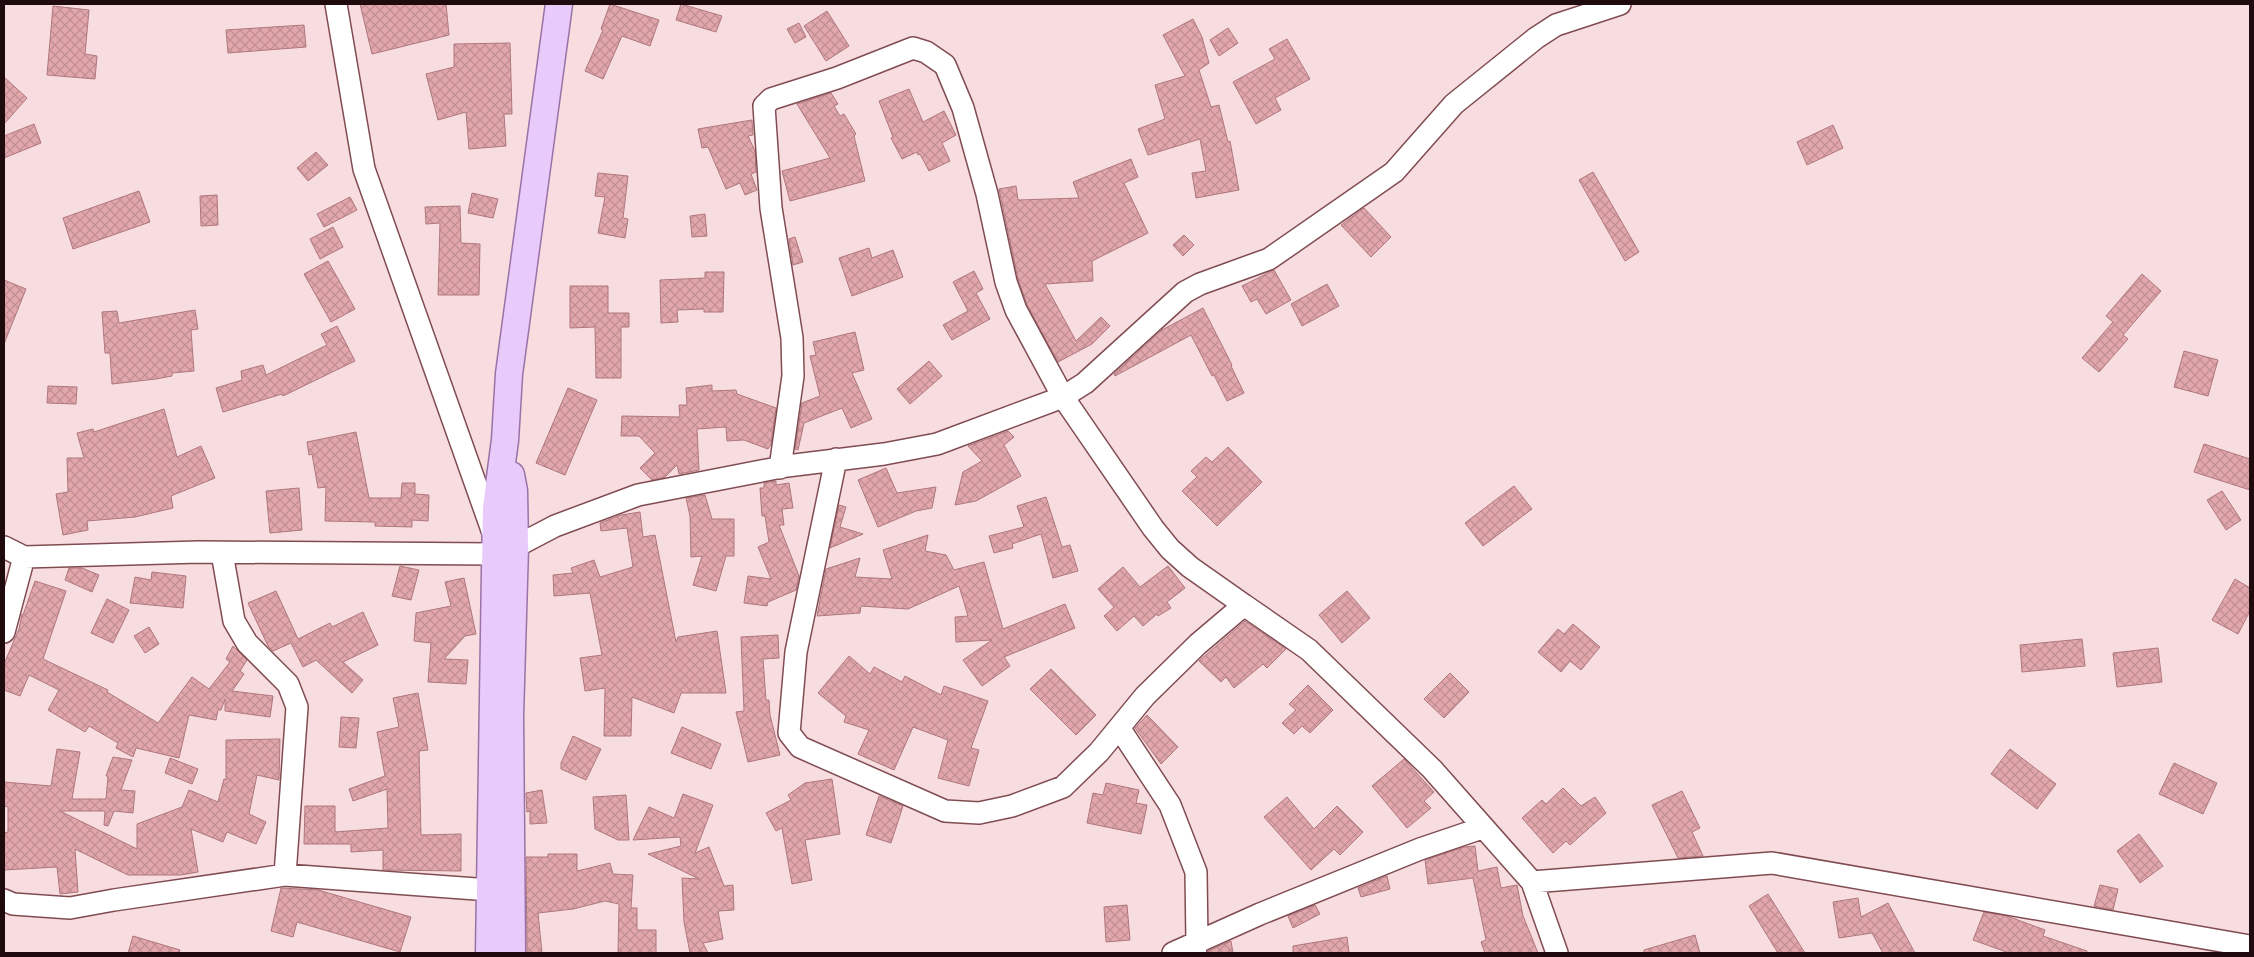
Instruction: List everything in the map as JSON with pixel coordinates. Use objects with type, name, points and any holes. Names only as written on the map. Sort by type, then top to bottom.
[{"type":"main road","points":[[512,953],[510,716],[501,547],[496,508],[505,440],[509,374],[559,4]]},
{"type":"main road","points":[[489,953],[501,547]]},
{"type":"street","points":[[336,4],[364,169],[501,547]]},
{"type":"street","points":[[4,547],[24,557],[501,547],[638,495],[780,468],[884,454],[937,444],[1063,397],[1085,383],[1185,292],[1270,259],[1394,172],[1454,104],[1536,38],[1556,25],[1620,4]]},
{"type":"street","points":[[780,468],[793,376],[792,338],[771,208],[764,106],[771,99],[837,78],[913,48],[926,52],[945,65],[963,108],[988,194],[1006,282],[1016,310],[1063,397],[1153,528],[1170,549],[1190,567],[1309,650],[1432,769],[1482,828],[1532,882],[1557,953]]},
{"type":"street","points":[[836,459],[796,652],[790,733],[800,746],[945,811],[979,812],[1012,806],[1063,787],[1120,729],[1145,696],[1198,644],[1244,604]]},
{"type":"street","points":[[222,553],[234,621],[247,643],[288,684],[297,708],[285,875]]},
{"type":"street","points":[[4,632],[24,557]]},
{"type":"street","points":[[1120,729],[1170,806],[1196,872],[1196,948]]},
{"type":"street","points":[[1173,953],[1196,948],[1260,914],[1420,848],[1482,828]]},
{"type":"street","points":[[1532,882],[1772,863],[2250,946]]},
{"type":"street","points":[[4,900],[12,904],[70,908],[285,875],[490,890]]},
{"type":"building","points":[[360,4],[446,4],[449,35],[372,54]]},
{"type":"building","points":[[610,4],[659,20],[650,46],[622,36],[603,79],[585,71],[603,30],[601,29]]},
{"type":"building","points":[[681,4],[722,16],[716,32],[676,20]]},
{"type":"building","points":[[53,6],[89,10],[85,54],[97,56],[95,79],[47,75]]},
{"type":"building","points":[[827,11],[849,46],[826,61],[804,26]]},
{"type":"building","points":[[1193,19],[1202,37],[1209,63],[1199,70],[1211,107],[1219,105],[1228,142],[1230,141],[1239,190],[1196,198],[1192,173],[1206,171],[1200,139],[1148,155],[1138,129],[1165,119],[1155,85],[1185,76],[1163,35]]},
{"type":"building","points":[[799,23],[806,37],[795,43],[787,29]]},
{"type":"building","points":[[304,25],[306,47],[228,53],[226,30]]},
{"type":"building","points":[[1228,28],[1238,43],[1219,56],[1210,40]]},
{"type":"building","points":[[1287,39],[1310,79],[1275,98],[1281,110],[1256,124],[1233,82],[1275,59],[1269,49]]},
{"type":"building","points":[[510,43],[512,114],[504,114],[506,146],[469,149],[466,112],[438,120],[426,74],[454,67],[454,44]]},
{"type":"building","points":[[4,77],[27,98],[4,124]]},
{"type":"building","points":[[909,89],[923,122],[944,111],[956,135],[942,143],[950,161],[929,171],[917,152],[902,159],[891,138],[893,137],[879,101]]},
{"type":"building","points":[[831,93],[838,104],[834,106],[840,116],[844,114],[856,134],[854,136],[865,181],[790,201],[782,171],[830,158],[797,104]]},
{"type":"building","points":[[752,120],[753,135],[748,136],[755,151],[756,172],[751,174],[757,190],[745,195],[740,183],[726,189],[708,147],[702,148],[698,129]]},
{"type":"building","points":[[34,124],[41,143],[4,158],[4,136]]},
{"type":"building","points":[[1833,125],[1843,148],[1807,165],[1797,142]]},
{"type":"building","points":[[316,152],[328,165],[308,181],[297,168]]},
{"type":"building","points":[[1131,159],[1138,177],[1124,183],[1148,233],[1092,261],[1093,281],[1045,284],[1076,341],[1101,317],[1110,326],[1092,344],[1058,362],[1027,305],[1018,279],[999,189],[1016,186],[1018,200],[1079,198],[1073,182]]},
{"type":"building","points":[[1593,172],[1639,252],[1625,261],[1579,180]]},
{"type":"building","points":[[598,173],[628,176],[623,218],[628,219],[625,238],[598,233],[605,197],[595,196]]},
{"type":"building","points":[[139,191],[150,222],[73,249],[63,218]]},
{"type":"building","points":[[472,193],[498,199],[493,218],[468,213]]},
{"type":"building","points":[[217,195],[218,225],[201,226],[200,196]]},
{"type":"building","points":[[350,197],[357,210],[324,227],[317,214]]},
{"type":"building","points":[[460,206],[461,243],[480,244],[479,295],[438,295],[440,223],[426,224],[425,207]]},
{"type":"building","points":[[1364,208],[1391,237],[1371,257],[1341,225]]},
{"type":"building","points":[[705,214],[707,236],[692,237],[690,216]]},
{"type":"building","points":[[333,227],[343,247],[320,259],[310,239]]},
{"type":"building","points":[[1184,235],[1194,245],[1183,256],[1173,245]]},
{"type":"building","points":[[795,237],[803,262],[793,265],[789,239]]},
{"type":"building","points":[[869,248],[872,258],[893,250],[903,277],[852,296],[839,258]]},
{"type":"building","points":[[328,261],[355,309],[331,322],[304,274]]},
{"type":"building","points":[[1274,270],[1291,300],[1266,314],[1257,299],[1251,302],[1242,286]]},
{"type":"building","points":[[974,271],[983,289],[976,293],[990,319],[952,340],[943,325],[968,311],[953,282]]},
{"type":"building","points":[[705,272],[724,272],[723,312],[704,312],[704,309],[677,310],[678,322],[661,323],[660,280],[705,278]]},
{"type":"building","points":[[2142,274],[2161,291],[2123,335],[2128,339],[2099,372],[2082,358],[2113,322],[2106,316]]},
{"type":"building","points":[[4,280],[26,289],[4,344]]},
{"type":"building","points":[[1327,284],[1339,306],[1302,326],[1291,304]]},
{"type":"building","points":[[570,286],[608,286],[608,313],[629,313],[629,327],[621,327],[621,378],[596,378],[595,327],[570,328]]},
{"type":"building","points":[[1203,308],[1244,393],[1227,401],[1191,335],[1115,376],[1114,374],[1162,330]]},
{"type":"building","points":[[195,310],[198,329],[191,330],[194,371],[172,373],[172,376],[156,379],[112,384],[110,353],[105,353],[102,312],[117,311],[119,323]]},
{"type":"building","points":[[337,326],[355,361],[283,396],[282,394],[223,412],[216,388],[242,380],[241,371],[263,365],[266,375],[327,345],[321,334]]},
{"type":"building","points":[[855,332],[864,370],[852,373],[872,419],[851,428],[842,408],[804,423],[798,450],[795,449],[802,403],[820,396],[810,356],[816,355],[813,342]]},
{"type":"building","points":[[2184,351],[2218,360],[2208,396],[2174,387]]},
{"type":"building","points":[[929,361],[942,376],[910,404],[897,389]]},
{"type":"building","points":[[712,385],[712,391],[736,390],[737,394],[776,408],[771,444],[768,449],[744,440],[727,441],[726,427],[697,429],[699,470],[679,474],[677,465],[665,477],[652,480],[640,468],[655,453],[639,436],[621,436],[622,416],[680,417],[679,405],[687,405],[686,388]]},
{"type":"building","points":[[48,386],[77,387],[76,404],[47,403]]},
{"type":"building","points":[[568,388],[597,400],[565,475],[536,463]]},
{"type":"building","points":[[164,409],[177,457],[201,446],[215,478],[171,496],[173,508],[135,517],[87,521],[88,530],[63,535],[56,494],[68,492],[67,458],[84,458],[77,433],[93,429],[94,432]]},
{"type":"building","points":[[1008,431],[1014,437],[1004,445],[1021,476],[976,501],[955,505],[963,472],[982,461],[968,446]]},
{"type":"building","points":[[356,432],[369,498],[401,498],[402,483],[415,483],[415,494],[429,495],[428,521],[412,520],[412,527],[375,526],[375,522],[325,521],[326,487],[318,488],[312,454],[309,455],[307,442]]},
{"type":"building","points":[[2204,444],[2250,459],[2250,490],[2194,472]]},
{"type":"building","points":[[1228,447],[1262,482],[1217,526],[1182,491],[1197,477],[1191,471],[1206,457],[1212,462]]},
{"type":"building","points":[[886,468],[897,493],[936,487],[932,508],[916,511],[878,527],[858,480]]},
{"type":"building","points":[[776,481],[776,485],[789,483],[793,508],[782,509],[784,525],[779,525],[799,576],[796,590],[768,602],[767,606],[744,603],[748,576],[771,579],[758,547],[769,542],[765,516],[762,516],[760,488],[764,488],[764,483]]},
{"type":"building","points":[[1514,486],[1532,509],[1483,546],[1465,523]]},
{"type":"building","points":[[299,488],[302,530],[270,533],[266,491]]},
{"type":"building","points":[[2222,491],[2241,520],[2226,530],[2207,500]]},
{"type":"building","points":[[705,495],[712,519],[734,519],[734,556],[726,556],[716,591],[693,585],[702,556],[691,557],[690,516],[686,498]]},
{"type":"building","points":[[1046,497],[1062,547],[1070,545],[1078,571],[1053,578],[1041,534],[1012,544],[1013,548],[994,553],[989,536],[1024,527],[1017,506]]},
{"type":"building","points":[[839,505],[846,507],[840,527],[863,534],[830,548]]},
{"type":"building","points":[[640,512],[643,537],[655,535],[676,642],[678,637],[717,631],[726,693],[681,693],[674,713],[632,697],[631,736],[604,736],[605,688],[585,691],[580,658],[602,655],[590,593],[554,596],[553,575],[573,573],[571,568],[594,560],[600,577],[633,567],[627,528],[601,531],[600,523],[621,515]]},
{"type":"building","points":[[928,535],[925,551],[946,555],[954,570],[984,562],[1003,629],[1065,604],[1075,628],[1004,657],[1010,666],[982,686],[963,660],[992,640],[956,642],[955,617],[968,616],[959,586],[908,609],[861,606],[860,613],[817,616],[826,569],[860,558],[855,577],[892,579],[883,550]]},
{"type":"building","points":[[400,566],[419,570],[411,600],[392,596]]},
{"type":"building","points":[[1168,566],[1185,588],[1167,602],[1171,608],[1158,616],[1157,614],[1143,626],[1134,616],[1117,631],[1104,616],[1114,607],[1098,589],[1123,567],[1140,587]]},
{"type":"building","points":[[69,568],[82,568],[99,575],[92,592],[65,580]]},
{"type":"building","points":[[152,572],[186,576],[183,608],[130,603],[135,577],[151,580]]},
{"type":"building","points":[[464,578],[476,634],[465,636],[444,659],[468,660],[466,684],[428,682],[431,643],[414,641],[416,613],[451,606],[445,582]]},
{"type":"building","points":[[2235,579],[2250,588],[2250,611],[2238,634],[2212,620]]},
{"type":"building","points":[[35,581],[66,591],[43,659],[108,690],[107,692],[158,723],[192,677],[209,689],[230,662],[226,659],[233,646],[247,660],[240,671],[244,674],[232,691],[273,696],[270,717],[225,711],[225,699],[221,710],[218,710],[216,720],[189,715],[179,758],[136,748],[133,757],[116,748],[118,743],[89,726],[85,732],[48,710],[59,690],[29,675],[20,696],[4,690],[4,664],[19,629],[22,614]]},
{"type":"building","points":[[276,591],[298,639],[330,623],[332,627],[363,612],[378,645],[343,662],[363,680],[352,693],[316,660],[303,667],[291,643],[273,651],[268,646],[248,603]]},
{"type":"building","points":[[1347,591],[1370,618],[1342,643],[1319,615]]},
{"type":"building","points":[[107,599],[129,610],[113,643],[91,633]]},
{"type":"building","points":[[1245,621],[1286,649],[1267,668],[1263,664],[1234,688],[1226,677],[1221,682],[1199,661]]},
{"type":"building","points":[[1573,624],[1600,647],[1581,670],[1570,661],[1561,672],[1538,652],[1558,629],[1564,634]]},
{"type":"building","points":[[149,627],[159,644],[145,653],[134,636]]},
{"type":"building","points":[[778,635],[779,658],[763,659],[766,700],[769,700],[770,715],[780,755],[748,762],[736,712],[744,711],[741,637]]},
{"type":"building","points":[[2082,639],[2085,666],[2022,672],[2020,645]]},
{"type":"building","points":[[2158,648],[2162,682],[2117,687],[2113,653]]},
{"type":"building","points":[[849,656],[870,674],[874,667],[902,682],[905,676],[941,695],[944,686],[988,701],[971,748],[979,750],[969,786],[938,778],[948,740],[913,727],[894,770],[858,754],[869,730],[844,722],[846,716],[818,693]]},
{"type":"building","points":[[1051,669],[1096,715],[1076,735],[1030,689]]},
{"type":"building","points":[[1450,673],[1469,692],[1444,718],[1424,699]]},
{"type":"building","points":[[1308,685],[1333,710],[1310,733],[1302,726],[1294,734],[1282,723],[1296,710],[1289,704]]},
{"type":"building","points":[[418,693],[428,750],[419,751],[421,835],[461,834],[461,871],[383,870],[383,850],[351,852],[351,844],[304,844],[305,806],[335,806],[335,832],[388,828],[387,789],[353,801],[349,789],[385,776],[377,732],[399,727],[393,698]]},
{"type":"building","points":[[1147,715],[1178,747],[1161,764],[1135,728]]},
{"type":"building","points":[[341,717],[359,718],[356,748],[339,747]]},
{"type":"building","points":[[682,727],[721,744],[711,769],[671,753]]},
{"type":"building","points":[[573,736],[601,749],[586,780],[561,769],[561,763]]},
{"type":"building","points":[[280,739],[279,780],[257,775],[249,814],[266,822],[256,844],[227,832],[223,842],[191,829],[198,872],[181,875],[128,875],[75,849],[78,892],[60,894],[57,867],[4,870],[4,833],[8,832],[8,807],[4,806],[4,782],[51,786],[57,749],[80,752],[72,799],[106,799],[108,776],[106,776],[113,757],[132,760],[121,790],[135,791],[133,813],[114,811],[108,826],[104,825],[105,811],[60,811],[137,849],[137,824],[182,807],[189,790],[218,802],[224,779],[226,780],[226,740]]},
{"type":"building","points":[[2010,749],[2056,784],[2037,809],[1991,774]]},
{"type":"building","points":[[170,758],[198,769],[192,784],[165,773]]},
{"type":"building","points":[[1404,759],[1434,792],[1424,801],[1431,808],[1407,828],[1372,786]]},
{"type":"building","points":[[2174,763],[2217,783],[2203,814],[2159,794]]},
{"type":"building","points":[[832,779],[840,834],[805,840],[812,880],[792,884],[782,828],[776,831],[766,813],[791,800],[788,795],[805,783]]},
{"type":"building","points":[[1106,783],[1139,790],[1136,803],[1147,805],[1141,834],[1087,823],[1093,793],[1103,795]]},
{"type":"building","points":[[1563,788],[1581,806],[1595,797],[1606,813],[1570,845],[1566,841],[1553,853],[1522,818],[1542,800],[1546,804]]},
{"type":"building","points":[[542,790],[547,823],[530,824],[530,811],[527,812],[526,793]]},
{"type":"building","points":[[1682,791],[1700,828],[1692,832],[1703,856],[1678,858],[1652,805]]},
{"type":"building","points":[[683,794],[713,805],[695,853],[709,847],[724,886],[733,885],[734,910],[718,911],[723,939],[703,943],[708,953],[690,953],[684,922],[682,878],[699,879],[648,854],[681,846],[680,837],[633,840],[649,807],[674,818]]},
{"type":"building","points":[[626,795],[629,840],[618,840],[595,829],[593,797]]},
{"type":"building","points":[[879,796],[903,806],[891,843],[866,835]]},
{"type":"building","points":[[1287,797],[1314,829],[1337,806],[1363,832],[1340,855],[1334,849],[1311,870],[1264,817]]},
{"type":"building","points":[[2139,834],[2163,866],[2140,883],[2117,851]]},
{"type":"building","points":[[1475,846],[1478,871],[1497,867],[1501,888],[1517,885],[1523,916],[1538,953],[1485,953],[1481,942],[1486,940],[1473,878],[1428,884],[1425,860],[1464,847]]},
{"type":"building","points":[[548,854],[577,854],[577,871],[610,863],[613,874],[633,875],[631,908],[637,908],[637,930],[656,930],[656,953],[618,953],[619,904],[605,901],[573,909],[538,913],[542,953],[527,953],[526,857],[548,857]]},
{"type":"building","points":[[1387,876],[1390,889],[1361,897],[1358,888]]},
{"type":"building","points":[[2100,885],[2118,889],[2113,910],[2094,906]]},
{"type":"building","points":[[281,888],[318,890],[411,917],[400,952],[297,922],[293,937],[271,931]]},
{"type":"building","points":[[1768,894],[1805,953],[1778,953],[1749,906]]},
{"type":"building","points":[[1858,898],[1861,917],[1888,903],[1915,953],[1883,953],[1872,933],[1839,938],[1833,902]]},
{"type":"building","points":[[1127,905],[1130,940],[1106,942],[1104,907]]},
{"type":"building","points":[[1315,905],[1320,914],[1293,928],[1288,916]]},
{"type":"building","points":[[1984,912],[2007,916],[2045,930],[2043,936],[2087,951],[2087,953],[2009,953],[1973,940]]},
{"type":"building","points":[[1695,935],[1700,953],[1644,953],[1644,950]]},
{"type":"building","points":[[133,936],[180,950],[179,953],[128,953]]},
{"type":"building","points":[[1347,937],[1349,953],[1293,953],[1293,946]]},
{"type":"building","points":[[1231,941],[1233,953],[1208,953],[1208,951]]}]
